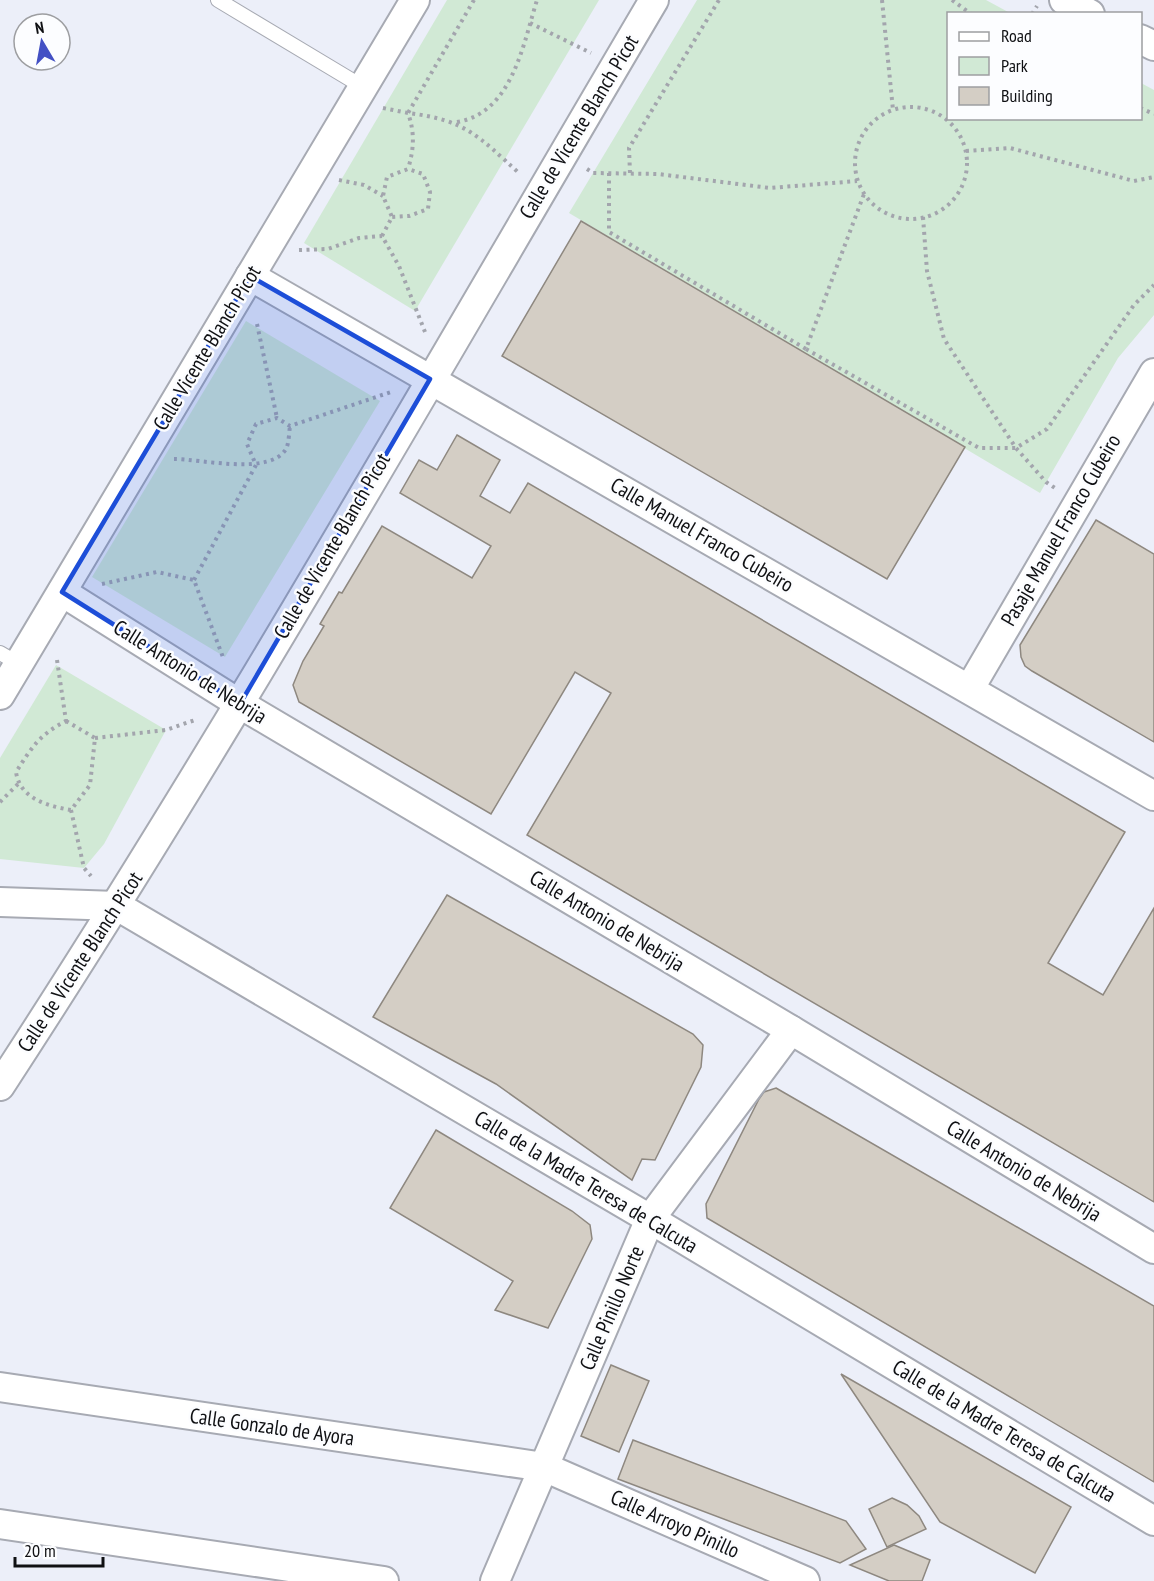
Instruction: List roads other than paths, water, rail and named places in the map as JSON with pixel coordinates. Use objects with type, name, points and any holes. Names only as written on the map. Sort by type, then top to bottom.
[{"type":"street","name":"Calle Vicente Blanch Picot","points":[[0,695],[9,659],[62,592],[415,0]]},
{"type":"street","name":"Calle de Vicente Blanch Picot","points":[[0,1086],[117,906],[240,704],[433,372],[654,0]]},
{"type":"street","points":[[1064,0],[1086,12]]},
{"type":"street","name":"Calle Manuel Franco Cubeiro","points":[[250,276],[433,372],[1154,796]]},
{"type":"street","name":"Pasaje Manuel Franco Cubeiro","points":[[970,688],[1154,373]]},
{"type":"street","name":"Calle Antonio de Nebrija","points":[[62,592],[240,704],[791,1030],[1154,1249]]},
{"type":"street","name":"Calle de la Madre Teresa de Calcuta","points":[[0,902],[117,906],[650,1219],[1154,1521]]},
{"type":"street","name":"Calle Pinillo Norte","points":[[495,1581],[650,1219],[791,1030]]},
{"type":"street","name":"Calle Gonzalo de Ayora","points":[[0,1387],[544,1467]]},
{"type":"street","name":"Calle Arroyo Pinillo","points":[[544,1467],[805,1581]]},
{"type":"street","points":[[0,1524],[384,1581]]},
{"type":"lane","points":[[218,0],[358,94]]}]
